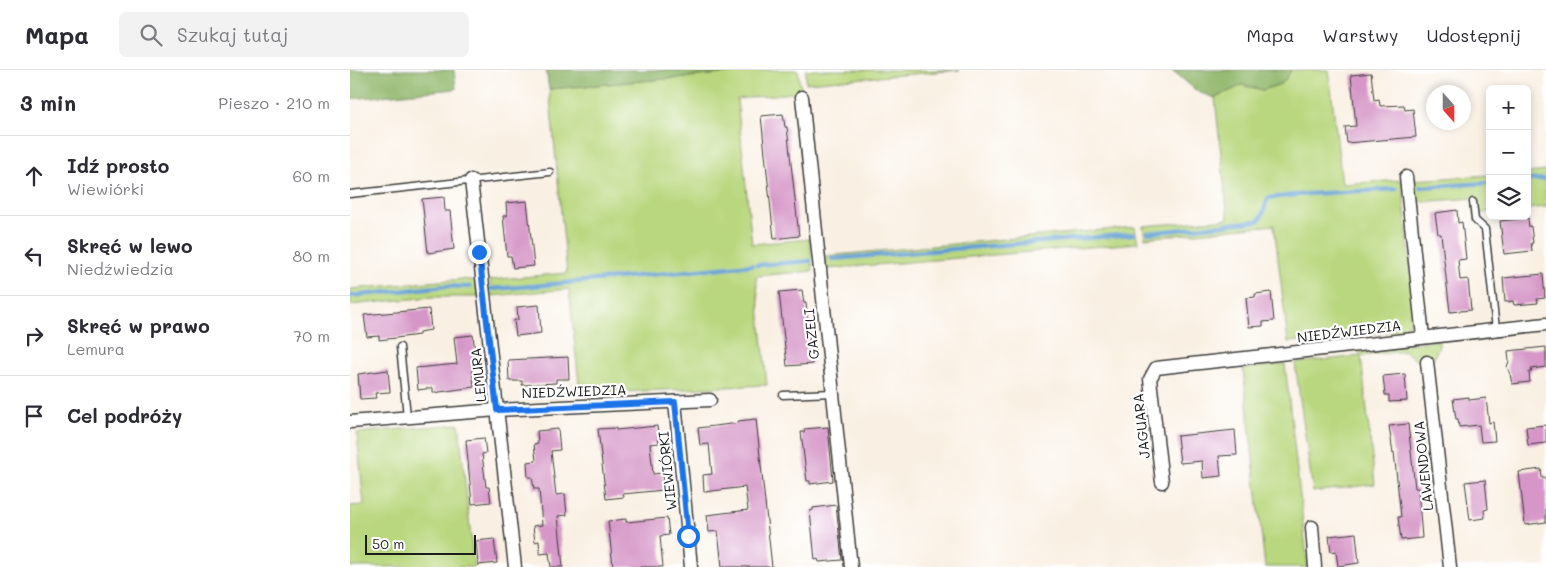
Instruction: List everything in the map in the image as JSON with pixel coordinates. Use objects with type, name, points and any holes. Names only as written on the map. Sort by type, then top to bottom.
[{"type":"street","name":"GAZELI","points":[[802,98],[851,567]]},
{"type":"street","points":[[1406,177],[1423,337]]},
{"type":"street","name":"LEMURA","points":[[471,180],[514,567]]},
{"type":"street","name":"NIEDŹWIEDZIA","points":[[1156,368],[1546,324]]},
{"type":"street","name":"LAWENDOWA","points":[[1426,362],[1450,567]]},
{"type":"street","name":"JAGUARA","points":[[1156,368],[1150,379],[1162,482]]},
{"type":"street","name":"NIEDŹWIEDZIA","points":[[350,422],[497,410],[710,400]]},
{"type":"street","name":"WIEWIÓRKI","points":[[675,402],[691,567]]},
{"type":"street","points":[[1312,526],[1315,567]]},
{"type":"lane","points":[[350,194],[550,172]]},
{"type":"lane","points":[[1473,202],[1475,220],[1485,229],[1496,329]]},
{"type":"lane","points":[[400,346],[407,416]]},
{"type":"lane","points":[[783,396],[832,393]]},
{"type":"green space","points":[[350,70],[454,70],[456,89],[350,99]]},
{"type":"green space","points":[[546,70],[733,70],[734,73],[549,89]]},
{"type":"green space","points":[[733,70],[798,70],[801,92],[737,99],[752,244],[810,239],[813,271],[756,276],[767,385],[580,394],[569,289],[492,296],[490,280],[567,273],[549,89],[733,73]]},
{"type":"green space","points":[[806,70],[960,70],[806,83]]},
{"type":"green space","points":[[1172,70],[1291,70],[1286,79],[1280,84],[1263,90],[1242,85],[1215,98],[1198,92]]},
{"type":"green space","points":[[1291,70],[1329,70],[1342,184],[1402,180],[1415,311],[1413,317],[1403,330],[1288,342],[1274,225],[1145,238],[1143,226],[1228,219],[1215,98],[1242,85],[1263,90],[1280,84],[1286,79]]},
{"type":"green space","points":[[1546,171],[1546,207],[1531,209],[1531,173]]},
{"type":"green space","points":[[1486,175],[1486,213],[1479,214],[1476,198],[1416,202],[1413,180]]},
{"type":"green space","points":[[1135,227],[1138,243],[826,269],[825,256]]},
{"type":"green space","points":[[462,279],[476,281],[478,297],[432,297],[350,305],[350,289]]},
{"type":"green space","points":[[1439,340],[1439,346],[1433,359],[1417,361],[1405,351],[1361,356],[1375,484],[1313,492],[1295,363],[1360,356],[1360,350]]},
{"type":"green space","points":[[1285,364],[1308,567],[1265,567],[1243,369]]},
{"type":"green space","points":[[459,424],[474,567],[350,567],[350,506],[364,505],[357,433]]},
{"type":"building","points":[[1371,73],[1374,100],[1379,99],[1380,106],[1404,105],[1405,110],[1413,109],[1416,137],[1347,143],[1345,127],[1356,126],[1351,75]]},
{"type":"building","points":[[783,114],[785,127],[787,127],[799,236],[774,239],[761,116]]},
{"type":"building","points":[[444,197],[445,211],[450,211],[454,249],[428,253],[422,199]]},
{"type":"building","points":[[527,201],[534,266],[513,268],[511,256],[507,256],[503,216],[507,216],[506,203]]},
{"type":"building","points":[[1457,210],[1458,223],[1462,222],[1466,259],[1458,260],[1460,280],[1468,279],[1471,310],[1450,312],[1441,234],[1438,234],[1435,213]]},
{"type":"building","points":[[1528,220],[1529,227],[1531,226],[1532,251],[1504,254],[1500,221]]},
{"type":"building","points":[[1543,274],[1545,298],[1537,299],[1538,303],[1514,305],[1513,301],[1505,302],[1503,278]]},
{"type":"building","points":[[802,290],[804,303],[806,303],[812,364],[787,366],[779,292]]},
{"type":"building","points":[[1271,292],[1274,321],[1263,322],[1263,326],[1249,327],[1246,298],[1255,297],[1255,294]]},
{"type":"building","points":[[539,305],[541,333],[516,336],[514,320],[518,320],[517,307]]},
{"type":"building","points":[[429,309],[431,330],[419,332],[419,335],[379,340],[379,336],[367,337],[364,315]]},
{"type":"building","points":[[473,335],[476,360],[471,360],[474,387],[433,393],[433,388],[418,390],[416,368],[457,364],[454,337]]},
{"type":"building","points":[[1546,347],[1546,367],[1531,369],[1532,372],[1529,372],[1530,382],[1512,384],[1507,367],[1509,361],[1508,351]]},
{"type":"building","points":[[568,357],[569,379],[556,379],[556,383],[522,385],[522,381],[509,381],[508,360]]},
{"type":"building","points":[[388,370],[390,392],[375,393],[376,398],[360,399],[358,374]]},
{"type":"building","points":[[1405,374],[1407,401],[1389,402],[1389,395],[1385,395],[1383,376]]},
{"type":"building","points":[[1469,397],[1469,400],[1486,398],[1489,423],[1493,422],[1495,441],[1481,442],[1479,425],[1459,427],[1453,399]]},
{"type":"building","points":[[756,419],[772,567],[722,567],[718,531],[709,532],[707,515],[748,510],[745,487],[704,492],[703,475],[712,474],[709,444],[700,445],[698,428]]},
{"type":"building","points":[[1408,424],[1415,488],[1418,488],[1422,538],[1401,540],[1398,517],[1401,517],[1394,452],[1389,426]]},
{"type":"building","points":[[1546,425],[1546,443],[1528,445],[1526,427]]},
{"type":"building","points":[[657,426],[659,443],[650,444],[653,474],[662,473],[664,490],[623,494],[624,497],[606,499],[598,429],[616,428],[616,430]]},
{"type":"building","points":[[828,427],[833,481],[810,484],[810,481],[807,481],[801,432],[805,432],[804,429]]},
{"type":"building","points":[[558,429],[560,450],[551,451],[556,495],[565,494],[567,515],[558,516],[563,567],[551,567],[549,553],[540,554],[539,541],[535,542],[533,526],[542,525],[539,489],[534,489],[532,477],[528,477],[527,462],[536,461],[534,444],[538,443],[537,431]]},
{"type":"building","points":[[1235,430],[1237,455],[1219,456],[1221,476],[1203,478],[1202,461],[1180,463],[1177,436]]},
{"type":"building","points":[[484,438],[486,453],[482,454],[486,487],[489,487],[491,502],[472,504],[466,440]]},
{"type":"building","points":[[1541,469],[1542,478],[1546,478],[1546,522],[1525,525],[1519,472]]},
{"type":"building","points":[[1485,480],[1488,509],[1484,510],[1485,518],[1470,520],[1465,482]]},
{"type":"building","points":[[836,505],[842,560],[819,562],[818,559],[815,560],[810,511],[813,508]]},
{"type":"building","points":[[667,518],[669,535],[660,536],[663,567],[613,567],[608,521],[626,519],[626,522]]},
{"type":"building","points":[[1356,533],[1359,563],[1338,566],[1336,551],[1331,552],[1329,536]]},
{"type":"building","points":[[494,539],[497,563],[478,565],[476,541]]},
{"type":"waterway","points":[[1531,180],[1546,179]]},
{"type":"waterway","points":[[1420,187],[1486,183]]},
{"type":"waterway","points":[[1148,233],[1258,221],[1268,198],[1396,189]]},
{"type":"waterway","points":[[832,259],[1134,234]]},
{"type":"waterway","points":[[757,265],[810,261]]},
{"type":"waterway","points":[[490,289],[752,265]]},
{"type":"waterway","points":[[350,296],[446,286],[470,287]]},
{"type":"route","points":[[479,252],[497,410],[675,402],[688,536]]}]
